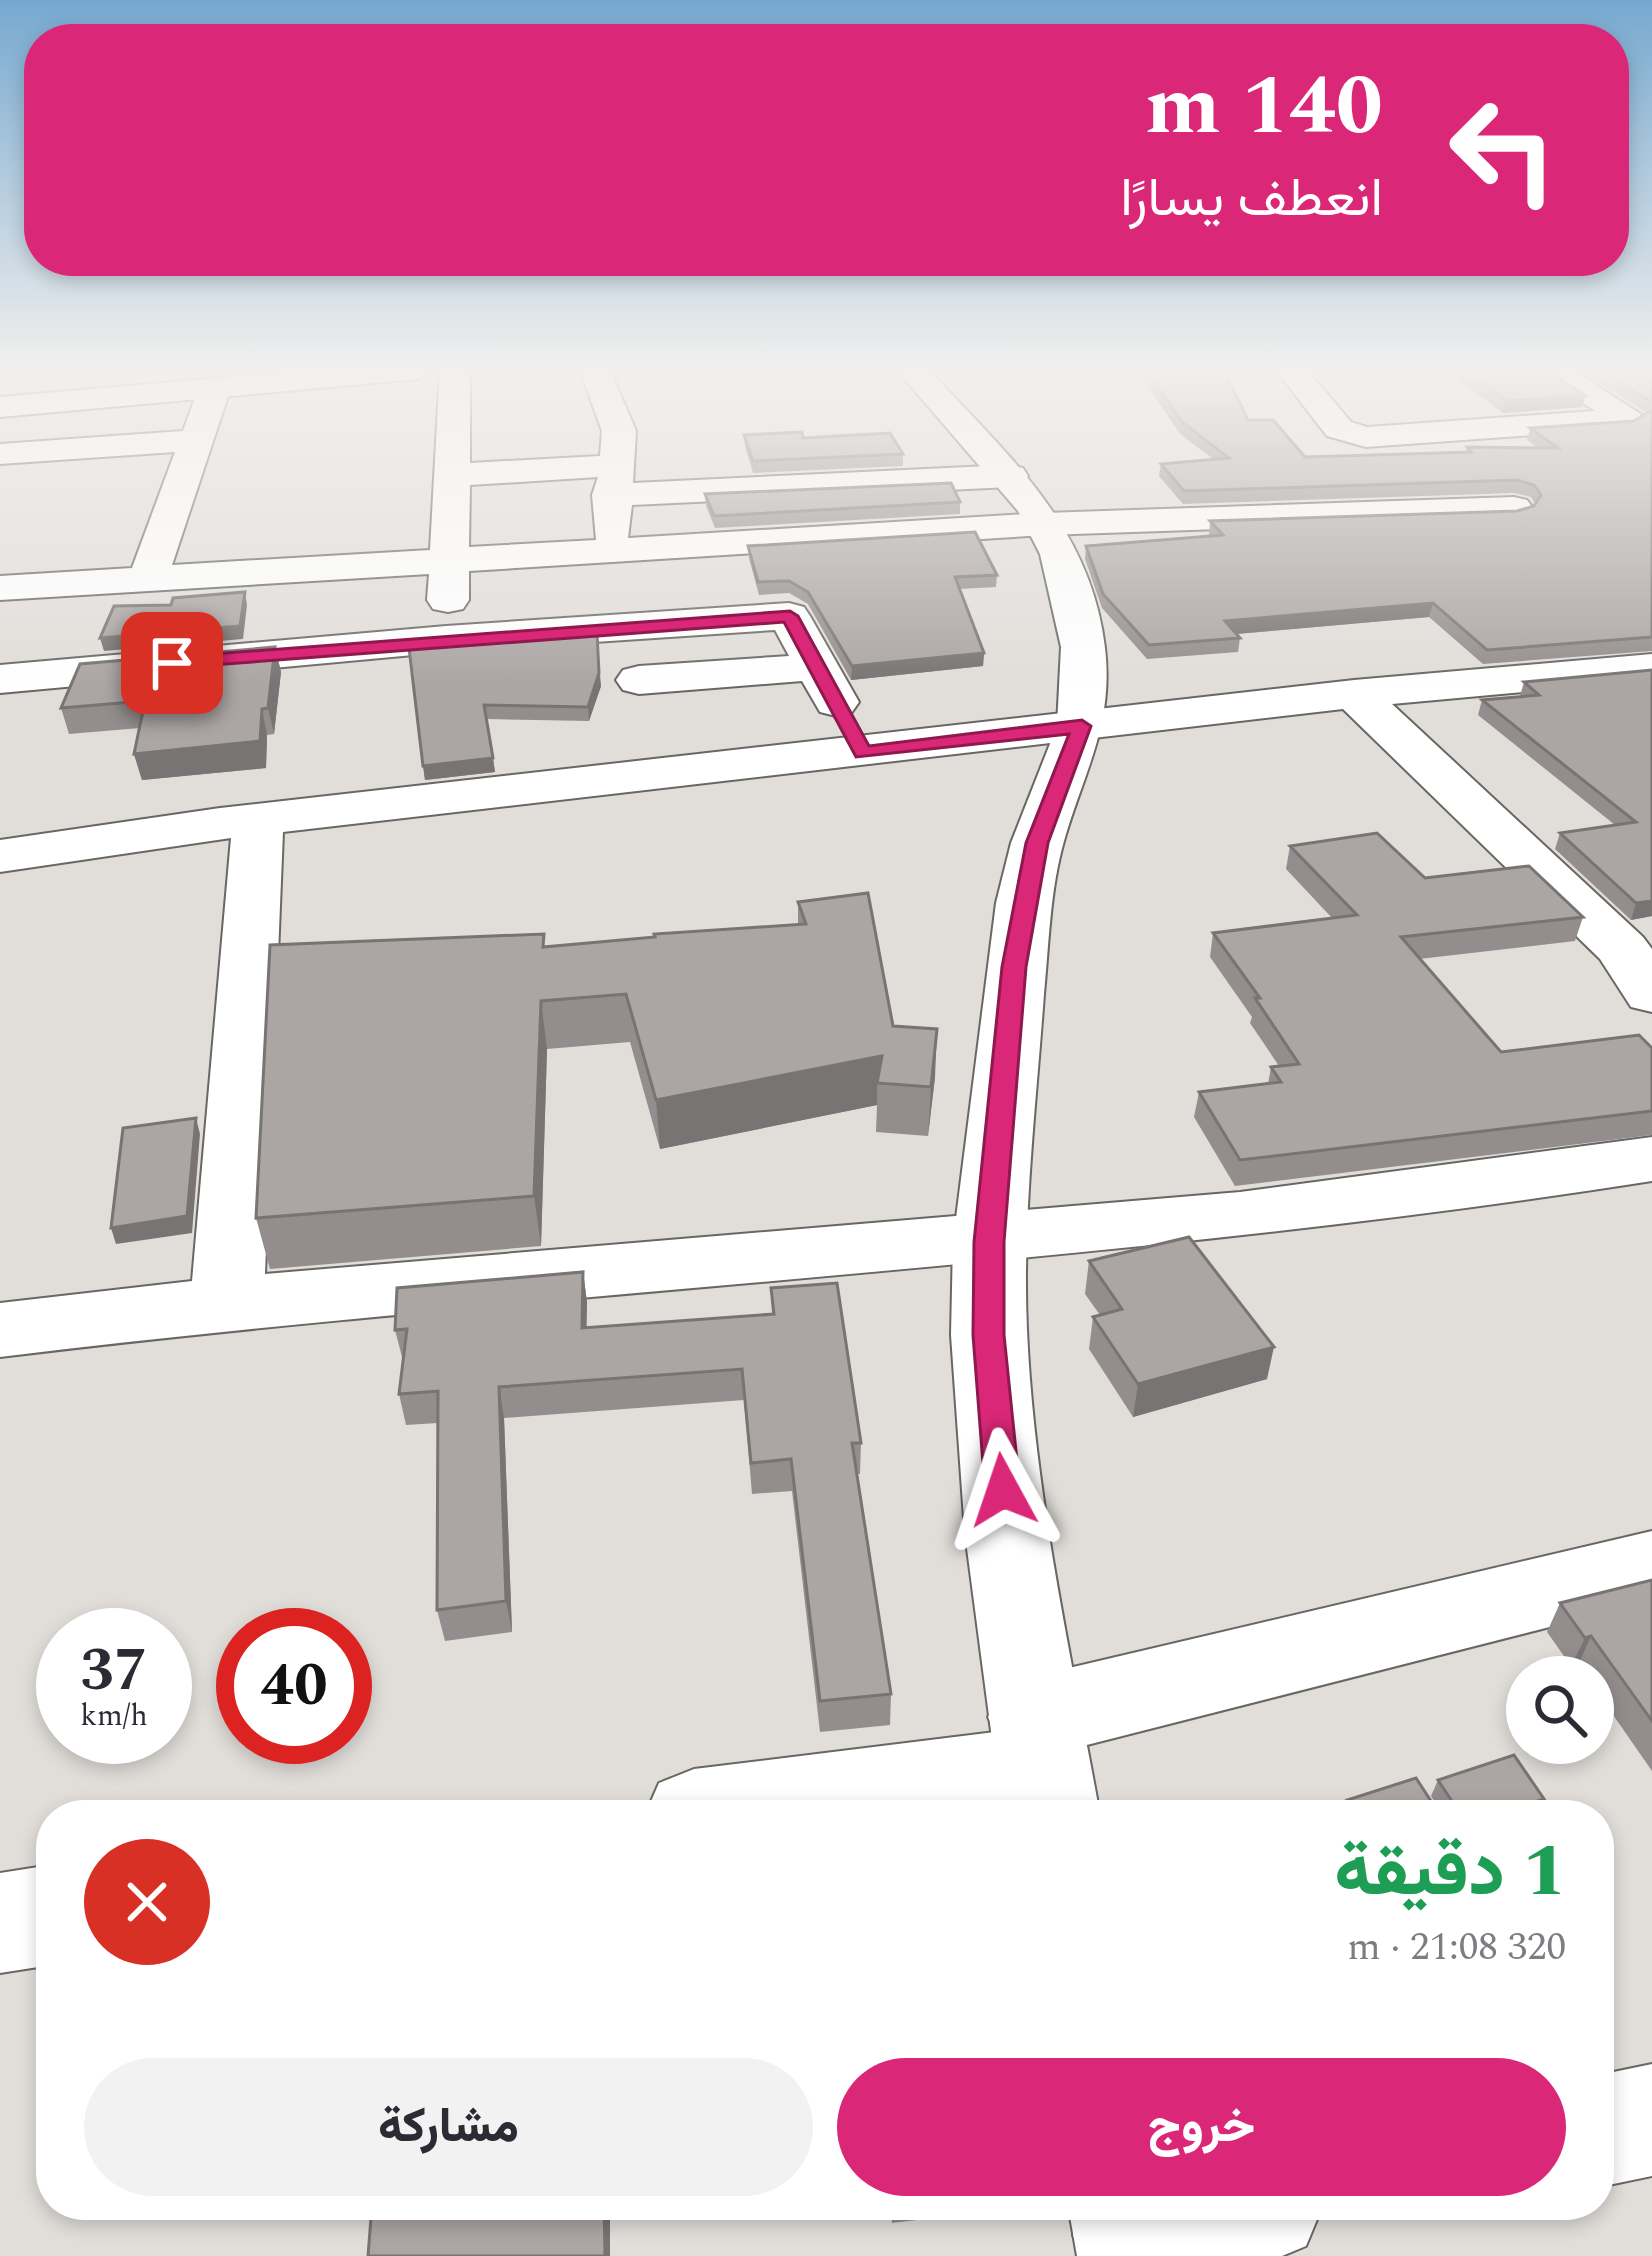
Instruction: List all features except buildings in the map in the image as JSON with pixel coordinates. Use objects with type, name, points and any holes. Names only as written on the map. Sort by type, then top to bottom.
[{"type":"street","points":[[148,578],[184,475]]},
{"type":"street","points":[[446,639],[454,475]]},
{"type":"street","points":[[463,475],[1028,500],[1514,508]]},
{"type":"street","points":[[611,550],[615,475]]},
{"type":"street","points":[[1006,475],[1028,500],[1060,554],[1080,622],[1085,670],[1082,726],[1037,843],[1024,903],[989,1242],[989,1335],[1000,1469],[1042,1767]]},
{"type":"street","points":[[0,587],[611,550],[1028,500]]},
{"type":"street","points":[[259,655],[274,570]]},
{"type":"street","points":[[0,679],[446,639],[790,616],[863,752]]},
{"type":"street","points":[[617,778],[650,623]]},
{"type":"street","points":[[0,856],[617,778],[1354,694],[1652,667]]},
{"type":"street","points":[[639,680],[817,668]]},
{"type":"street","points":[[1354,694],[1643,962]]},
{"type":"street","points":[[227,1300],[258,820]]},
{"type":"street","points":[[0,1330],[227,1300],[989,1242],[1298,1211],[1652,1159]]},
{"type":"street","points":[[803,1800],[1042,1767],[1652,1566]]},
{"type":"street","points":[[0,1923],[36,1918]]},
{"type":"street","points":[[1614,2128],[1652,2120]]},
{"type":"street","points":[[1132,2232],[1191,2220]]},
{"type":"route","points":[[172,663],[609,626],[790,616],[863,752],[1082,726],[1037,843],[1014,967],[988,1286],[1003,1490]]}]
